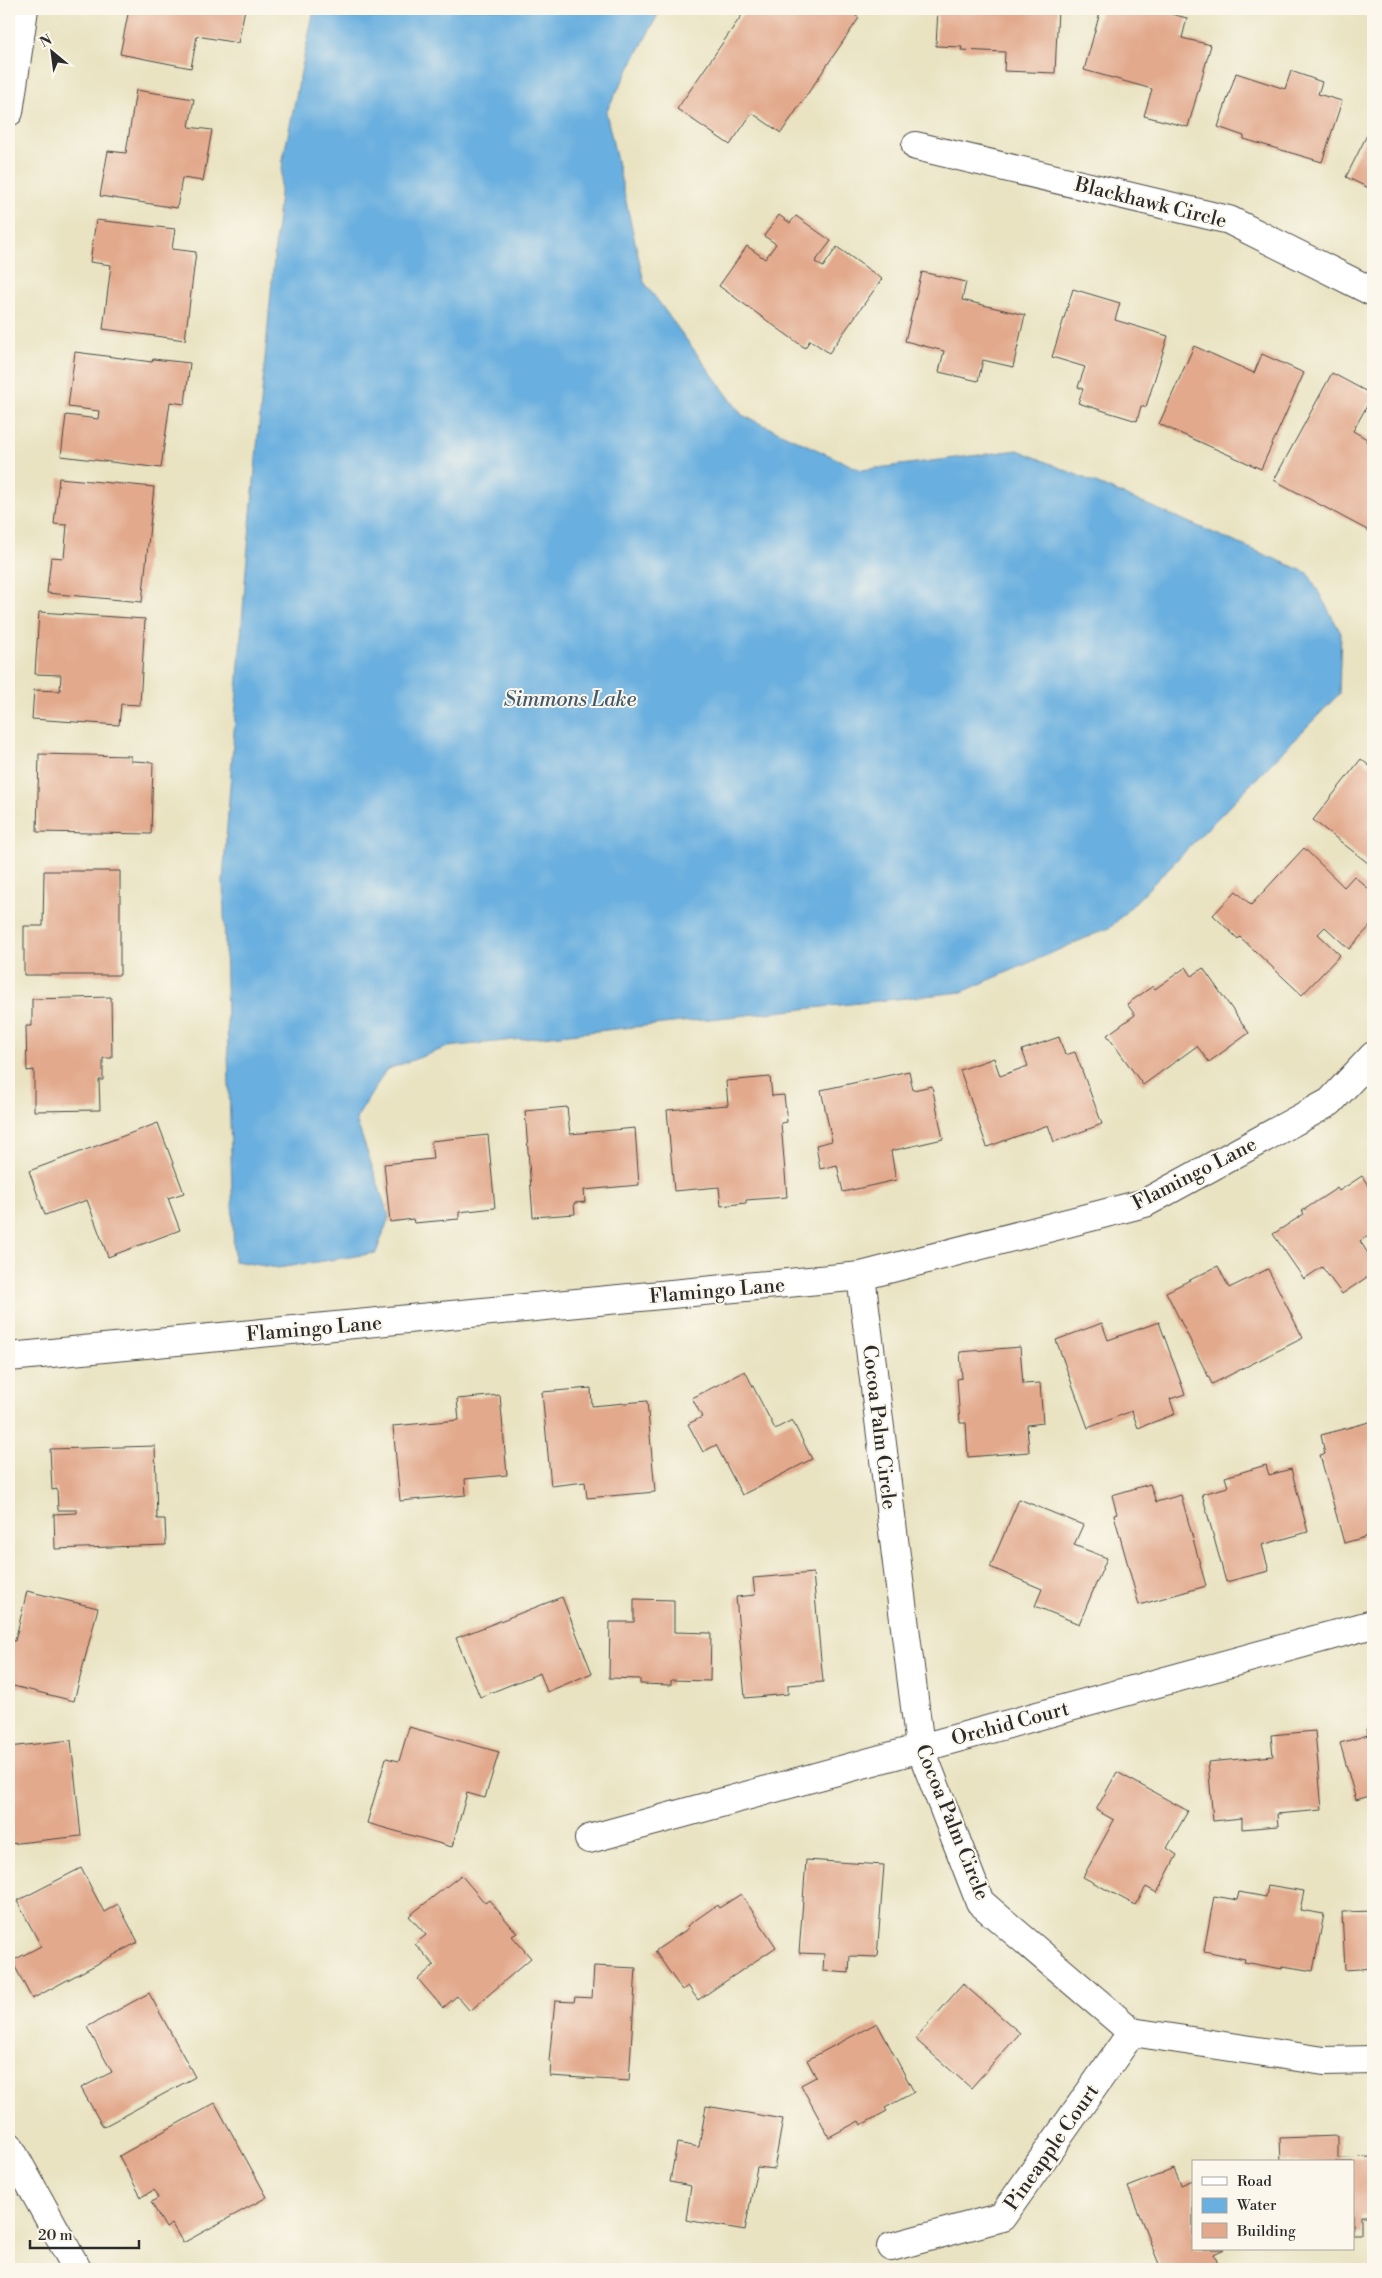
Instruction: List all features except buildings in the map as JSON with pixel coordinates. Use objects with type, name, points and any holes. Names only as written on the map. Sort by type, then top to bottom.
[{"type":"street","points":[[9,112],[24,9]]},
{"type":"street","name":"Blackhawk Circle","points":[[916,146],[1229,220],[1373,292]]},
{"type":"street","name":"Flamingo Lane","points":[[9,1358],[861,1276],[1145,1203],[1330,1102],[1373,1056]]},
{"type":"street","name":"Cocoa Palm Circle","points":[[861,1276],[920,1747],[980,1902],[1132,2032]]},
{"type":"street","name":"Orchid Court","points":[[589,1839],[1373,1624]]},
{"type":"street","points":[[1132,2032],[1324,2061],[1373,2060]]},
{"type":"street","name":"Pineapple Court","points":[[891,2247],[1002,2217],[1132,2032]]},
{"type":"street","points":[[9,2146],[77,2269]]},
{"type":"water","name":"Simmons Lake","points":[[314,9],[661,9],[606,112],[644,282],[742,415],[861,470],[1018,450],[1308,573],[1341,633],[1339,694],[1111,927],[962,992],[448,1047],[386,1070],[356,1119],[389,1217],[376,1253],[278,1268],[234,1261],[223,880],[246,569],[283,159]]}]
